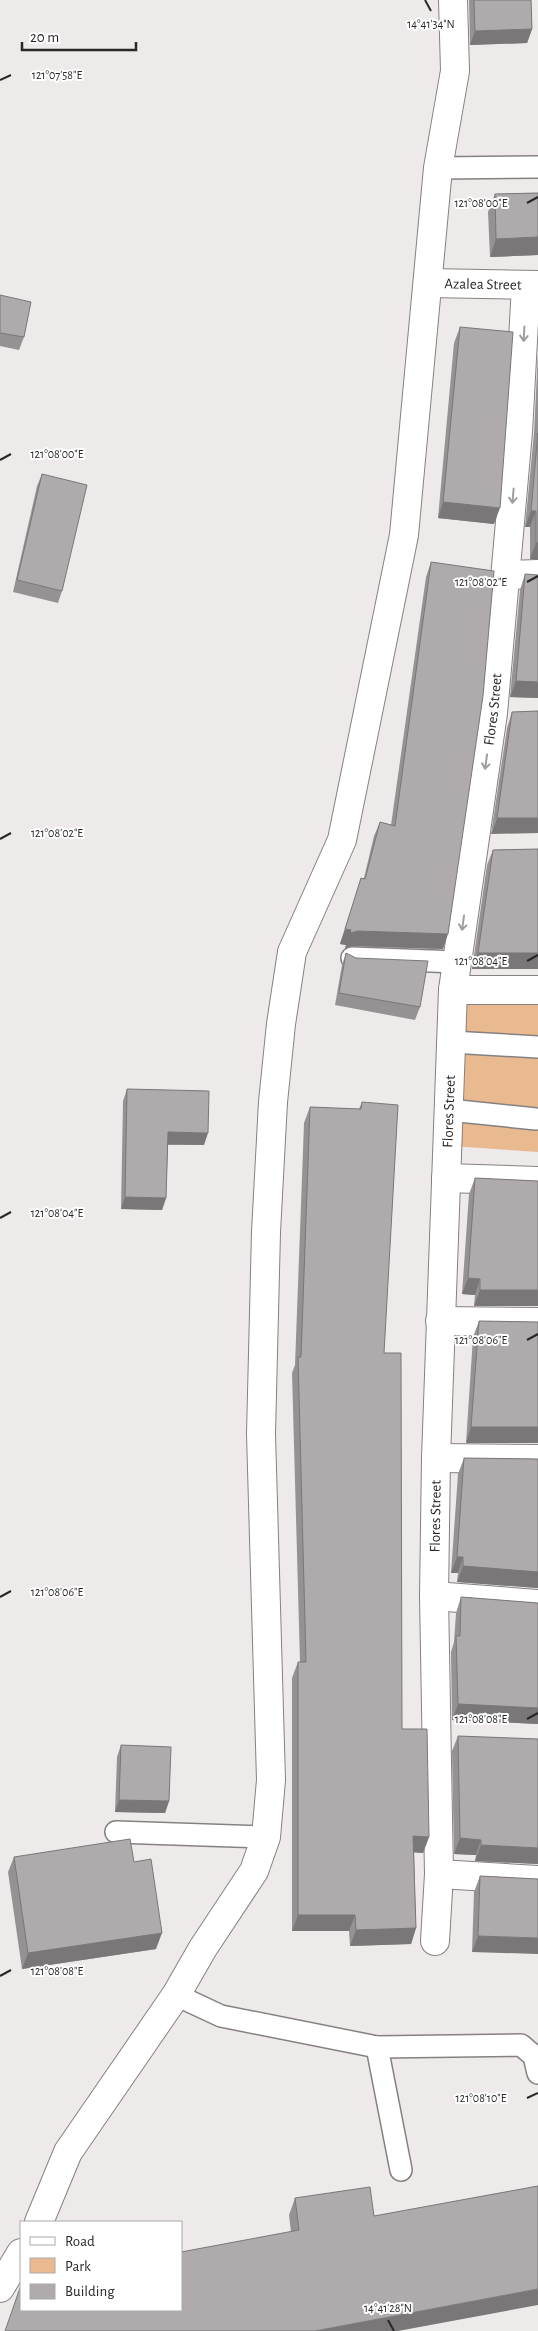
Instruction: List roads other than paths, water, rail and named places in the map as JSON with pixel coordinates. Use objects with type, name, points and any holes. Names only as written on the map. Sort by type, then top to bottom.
[{"type":"street","points":[[39,2221],[68,2152],[176,1995],[203,1948],[254,1872],[266,1837],[271,1780],[261,1434],[266,1232],[273,1102],[281,1024],[292,952],[342,840],[404,535],[438,168],[454,71],[453,0]]},
{"type":"street","name":"Azalea Street","points":[[428,283],[532,285]]},
{"type":"street","name":"Flores Street","points":[[435,1941],[439,1874],[434,1596],[436,1458],[453,990],[493,713],[506,575],[528,432],[532,285]]},
{"type":"street","points":[[506,575],[538,574]]},
{"type":"street","points":[[493,713],[520,713]]},
{"type":"street","points":[[473,850],[501,850]]},
{"type":"street","points":[[453,990],[538,990]]},
{"type":"street","points":[[446,1178],[538,1181]]},
{"type":"street","points":[[440,1321],[538,1322]]},
{"type":"street","points":[[436,1458],[538,1459]]},
{"type":"street","points":[[434,1596],[538,1604]]},
{"type":"street","points":[[436,1734],[464,1736]]},
{"type":"street","points":[[439,1874],[538,1880]]},
{"type":"street","points":[[0,2288],[20,2255]]},
{"type":"lane","points":[[438,168],[538,167]]},
{"type":"lane","points":[[352,958],[457,962]]},
{"type":"lane","points":[[452,1042],[538,1047]]},
{"type":"lane","points":[[449,1110],[536,1119]]},
{"type":"lane","points":[[116,1832],[266,1837]]},
{"type":"lane","points":[[176,1995],[220,2016],[377,2047],[521,2045],[534,2056],[538,2073]]},
{"type":"lane","points":[[377,2047],[401,2170]]}]
